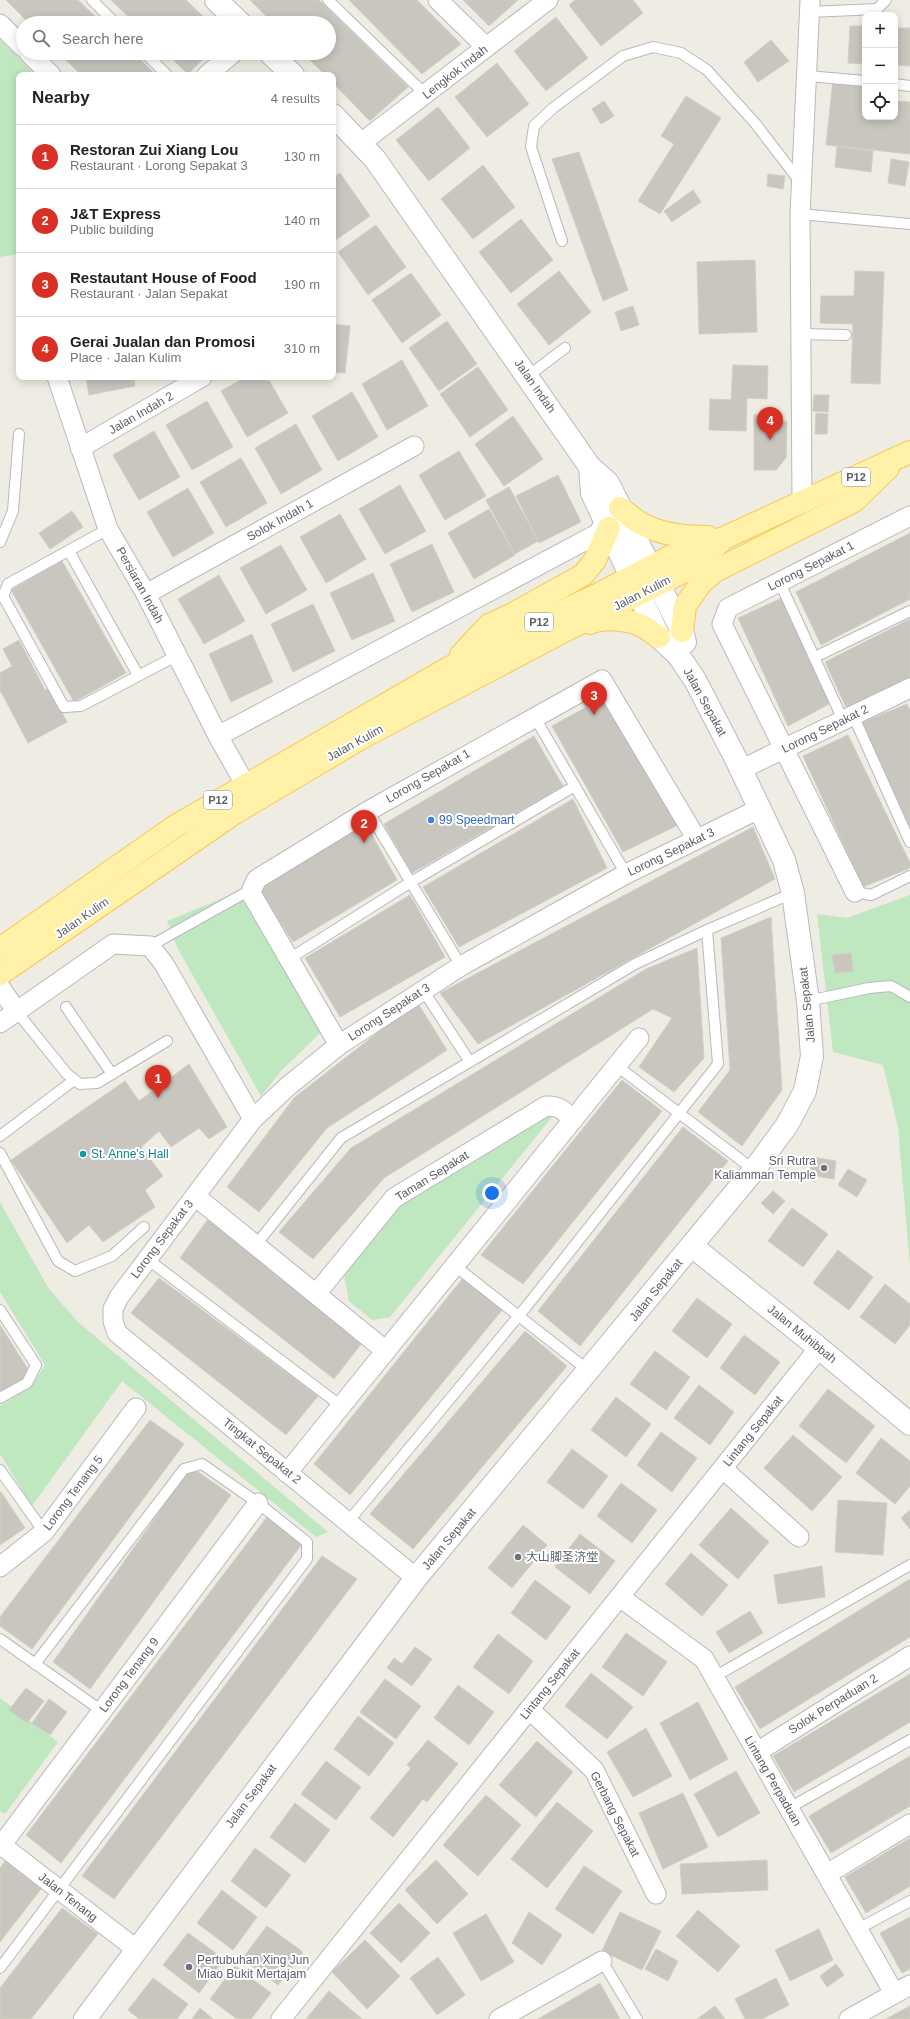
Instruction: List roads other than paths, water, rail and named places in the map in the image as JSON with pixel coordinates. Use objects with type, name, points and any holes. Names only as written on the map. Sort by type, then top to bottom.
[{"type":"main road","name":"Jalan Kulim","points":[[0,949],[174,826],[447,669],[507,637],[645,581],[687,570],[724,538],[905,454]]},
{"type":"main road","points":[[682,631],[686,606],[701,583],[715,571],[854,501],[905,454]]},
{"type":"main road","points":[[447,669],[489,625],[511,615],[583,575],[595,560],[612,519],[641,524],[678,536],[724,538]]},
{"type":"main road","name":"Jalan Kulim","points":[[0,974],[236,812],[364,737],[566,630],[645,581]]},
{"type":"main road","points":[[566,630],[576,629],[597,620],[614,620],[640,625],[659,637]]},
{"type":"street","points":[[216,0],[233,16]]},
{"type":"street","points":[[438,0],[486,48]]},
{"type":"street","name":"Lengkok Indah","points":[[361,143],[426,95],[543,1]]},
{"type":"street","points":[[802,501],[800,214],[808,76],[810,6]]},
{"type":"street","points":[[0,24],[16,40]]},
{"type":"street","points":[[36,60],[48,72]]},
{"type":"street","points":[[211,72],[225,60]]},
{"type":"street","points":[[277,60],[290,72]]},
{"type":"street","name":"Jalan Indah","points":[[336,118],[375,159],[528,376],[590,467],[608,483],[612,519],[645,581],[682,631],[695,680]]},
{"type":"street","name":"Persiaran Indah","points":[[58,380],[108,530],[146,594],[218,736],[245,784]]},
{"type":"street","name":"Jalan Indah 2","points":[[80,448],[197,380]]},
{"type":"street","name":"Solok Indah 1","points":[[146,594],[414,446]]},
{"type":"street","name":"Lorong Sepakat 1","points":[[784,749],[722,624],[728,608],[910,516]]},
{"type":"street","points":[[218,736],[599,533],[612,519]]},
{"type":"street","name":"Jalan Sepakat","points":[[85,2019],[136,1949],[416,1578],[754,1170],[787,1125],[805,1090],[812,1056],[808,1001],[793,893],[784,860],[695,680],[678,655],[659,637],[645,581]]},
{"type":"street","name":"Lorong Sepakat 1","points":[[252,889],[256,879],[368,811],[534,716],[602,680],[696,838]]},
{"type":"street","name":"Lorong Sepakat 2","points":[[740,770],[909,689]]},
{"type":"street","points":[[784,749],[855,892]]},
{"type":"street","name":"Lorong Sepakat 3","points":[[113,1321],[113,1309],[119,1297],[146,1258],[253,1119],[287,1087],[339,1045],[462,966],[626,874],[696,838],[759,809]]},
{"type":"street","points":[[252,889],[252,895],[339,1045]]},
{"type":"street","points":[[0,1024],[113,944],[150,946],[164,964],[253,1119]]},
{"type":"street","points":[[0,987],[17,1012]]},
{"type":"street","points":[[287,1473],[639,1038]]},
{"type":"street","name":"Taman Sepakat","points":[[316,1294],[394,1198],[546,1106],[554,1105],[561,1108],[573,1120]]},
{"type":"street","points":[[195,1196],[386,1351]]},
{"type":"street","name":"Jalan Muhibbah","points":[[692,1246],[819,1348],[910,1424]]},
{"type":"street","name":"Tingkat Sepakat 2","points":[[113,1321],[117,1333],[416,1578]]},
{"type":"street","name":"Lintang Sepakat","points":[[281,2019],[819,1348]]},
{"type":"street","name":"Lorong Tenang 5","points":[[0,1567],[44,1532],[136,1408]]},
{"type":"street","points":[[723,1469],[799,1537]]},
{"type":"street","name":"Lorong Tenang 9","points":[[0,1845],[258,1503]]},
{"type":"street","name":"Lintang Perpaduan","points":[[620,1597],[704,1659],[858,1929],[902,1989]]},
{"type":"street","name":"Solok Perpaduan 2","points":[[757,1752],[910,1656]]},
{"type":"street","name":"Gerbang Sepakat","points":[[529,1709],[594,1770],[656,1894]]},
{"type":"street","points":[[827,1874],[910,1824]]},
{"type":"street","name":"Jalan Tenang","points":[[0,1845],[136,1949]]},
{"type":"street","points":[[499,2019],[602,1961]]},
{"type":"street","points":[[849,2019],[902,1989]]},
{"type":"lane","points":[[92,0],[108,16]]},
{"type":"lane","points":[[328,0],[426,95]]},
{"type":"lane","points":[[810,6],[878,9],[886,0]]},
{"type":"lane","points":[[562,240],[531,147],[534,126],[553,108],[624,56],[653,47],[681,53],[707,70],[756,123],[802,184]]},
{"type":"lane","points":[[152,60],[164,72]]},
{"type":"lane","points":[[808,76],[862,82]]},
{"type":"lane","points":[[898,84],[910,86]]},
{"type":"lane","points":[[800,214],[910,224]]},
{"type":"lane","points":[[800,334],[846,335]]},
{"type":"lane","points":[[528,376],[565,348]]},
{"type":"lane","points":[[0,542],[13,511],[19,434]]},
{"type":"lane","points":[[108,530],[8,584],[4,596],[64,707],[81,706],[178,655]]},
{"type":"lane","points":[[69,551],[138,675]]},
{"type":"lane","points":[[780,583],[815,657],[848,717],[910,842]]},
{"type":"lane","points":[[815,657],[910,611]]},
{"type":"lane","points":[[534,716],[626,874]]},
{"type":"lane","points":[[289,959],[411,882],[575,786]]},
{"type":"lane","points":[[368,811],[462,966]]},
{"type":"lane","points":[[855,892],[871,895],[910,876]]},
{"type":"lane","points":[[150,946],[252,889]]},
{"type":"lane","points":[[256,1246],[341,1138],[635,964],[707,930],[793,893]]},
{"type":"lane","points":[[348,1522],[519,1316],[718,1064],[707,930]]},
{"type":"lane","points":[[808,1001],[869,988],[891,986],[910,997]]},
{"type":"lane","points":[[424,990],[470,1062]]},
{"type":"lane","points":[[66,1007],[112,1074]]},
{"type":"lane","points":[[17,1012],[67,1074],[80,1084],[97,1083],[167,1041]]},
{"type":"lane","points":[[617,1066],[679,1115],[754,1170]]},
{"type":"lane","points":[[0,1136],[74,1080]]},
{"type":"lane","points":[[0,1153],[58,1261],[74,1271],[112,1256],[144,1227]]},
{"type":"lane","points":[[146,1258],[341,1406]]},
{"type":"lane","points":[[455,1266],[589,1371]]},
{"type":"lane","points":[[0,1310],[36,1365],[27,1383],[0,1398]]},
{"type":"lane","points":[[0,1968],[307,1559],[307,1542],[258,1503],[202,1464],[184,1469],[35,1664]]},
{"type":"lane","points":[[2,1477],[44,1532]]},
{"type":"lane","points":[[714,1677],[910,1565]]},
{"type":"lane","points":[[0,1639],[102,1710]]},
{"type":"lane","points":[[789,1808],[910,1740]]},
{"type":"lane","points":[[858,1929],[910,1901]]},
{"type":"lane","points":[[602,1961],[637,2019]]},
{"type":"place","name":"Gerai Jualan dan Promosi","points":[[770,440]]},
{"type":"place","name":"Restautant House of Food","points":[[594,715]]},
{"type":"place","name":"99 Speedmart","points":[[431,820]]},
{"type":"place","name":"J&T Express","points":[[364,843]]},
{"type":"place","name":"Restoran Zui Xiang Lou","points":[[158,1098]]},
{"type":"place","name":"St. Anne's Hall","points":[[83,1154]]},
{"type":"place","name":"Sri Rutra Kaliamman Temple","points":[[824,1168]]},
{"type":"place","name":"大山脚圣济堂","points":[[518,1557]]},
{"type":"place","name":"Pertubuhan Xing Jun Miao Bukit Mertajam","points":[[189,1967]]}]
